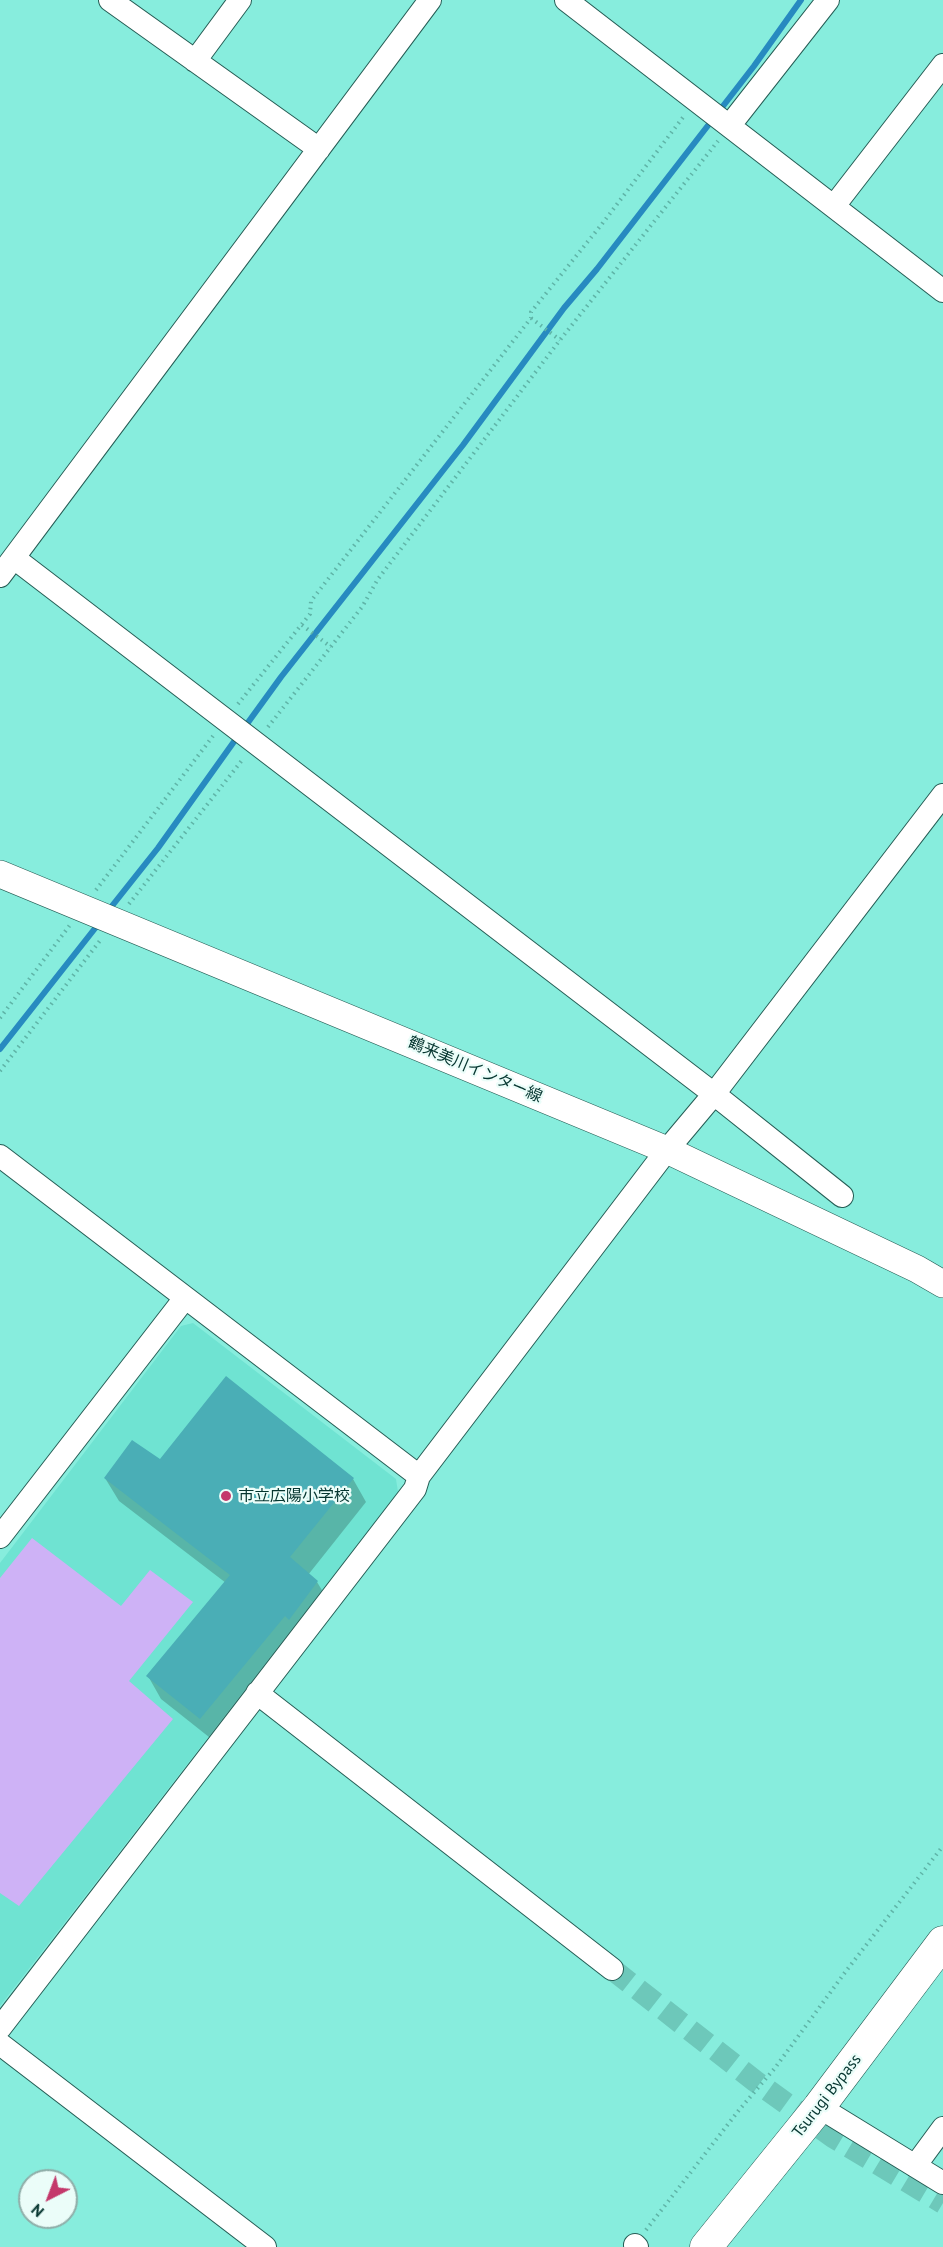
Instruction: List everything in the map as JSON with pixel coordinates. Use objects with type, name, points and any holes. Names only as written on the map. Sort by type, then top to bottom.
[{"type":"highway","name":"Tsurugi Bypass","points":[[706,2247],[819,2107],[943,1942]]},
{"type":"main road","name":"鶴来美川インター線","points":[[0,874],[667,1150],[917,1269],[943,1284]]},
{"type":"street","points":[[110,0],[319,149]]},
{"type":"street","points":[[195,62],[240,0]]},
{"type":"street","points":[[0,576],[430,0]]},
{"type":"street","points":[[566,0],[943,291]]},
{"type":"street","points":[[714,113],[828,0]]},
{"type":"street","points":[[834,206],[943,65]]},
{"type":"street","points":[[14,558],[714,1094],[842,1196]]},
{"type":"street","points":[[0,2028],[415,1489],[419,1476],[667,1150],[714,1094],[943,795]]},
{"type":"street","points":[[0,1156],[419,1476]]},
{"type":"street","points":[[0,1538],[185,1298]]},
{"type":"street","points":[[257,1693],[612,1969]]},
{"type":"street","points":[[0,2044],[265,2247]]},
{"type":"street","points":[[819,2107],[943,2183]]},
{"type":"street","points":[[915,2166],[943,2128]]},
{"type":"path","points":[[0,1018],[86,909],[114,864],[302,625],[310,614],[311,601],[531,318],[531,312],[602,224],[714,113]]},
{"type":"path","points":[[255,742],[362,607],[378,579],[559,339],[714,113]]},
{"type":"path","points":[[531,318],[559,339]]},
{"type":"path","points":[[302,625],[330,646]]},
{"type":"path","points":[[636,2246],[739,2110],[775,2068],[846,1971],[943,1846]]},
{"type":"shaded area","points":[[193,1323],[396,1479],[398,1492],[0,2006],[0,1563],[181,1326]]},
{"type":"shaded area","points":[[32,1538],[121,1606],[150,1570],[193,1602],[129,1681],[173,1719],[19,1906],[0,1893],[0,1578]]},
{"type":"building","points":[[226,1376],[354,1478],[290,1557],[318,1581],[289,1620],[285,1616],[200,1719],[146,1676],[230,1575],[104,1478],[132,1440],[160,1459]]},
{"type":"waterway","points":[[244,728],[281,677],[463,445],[564,308],[597,269],[754,66],[801,0]]},
{"type":"waterway","points":[[108,911],[158,848],[238,736]]},
{"type":"waterway","points":[[0,1049],[100,922]]},
{"type":"tunnel","points":[[612,1969],[755,2081],[833,2137],[943,2203]]},
{"type":"place","name":"市立広陽小学校","points":[[226,1496]]}]
